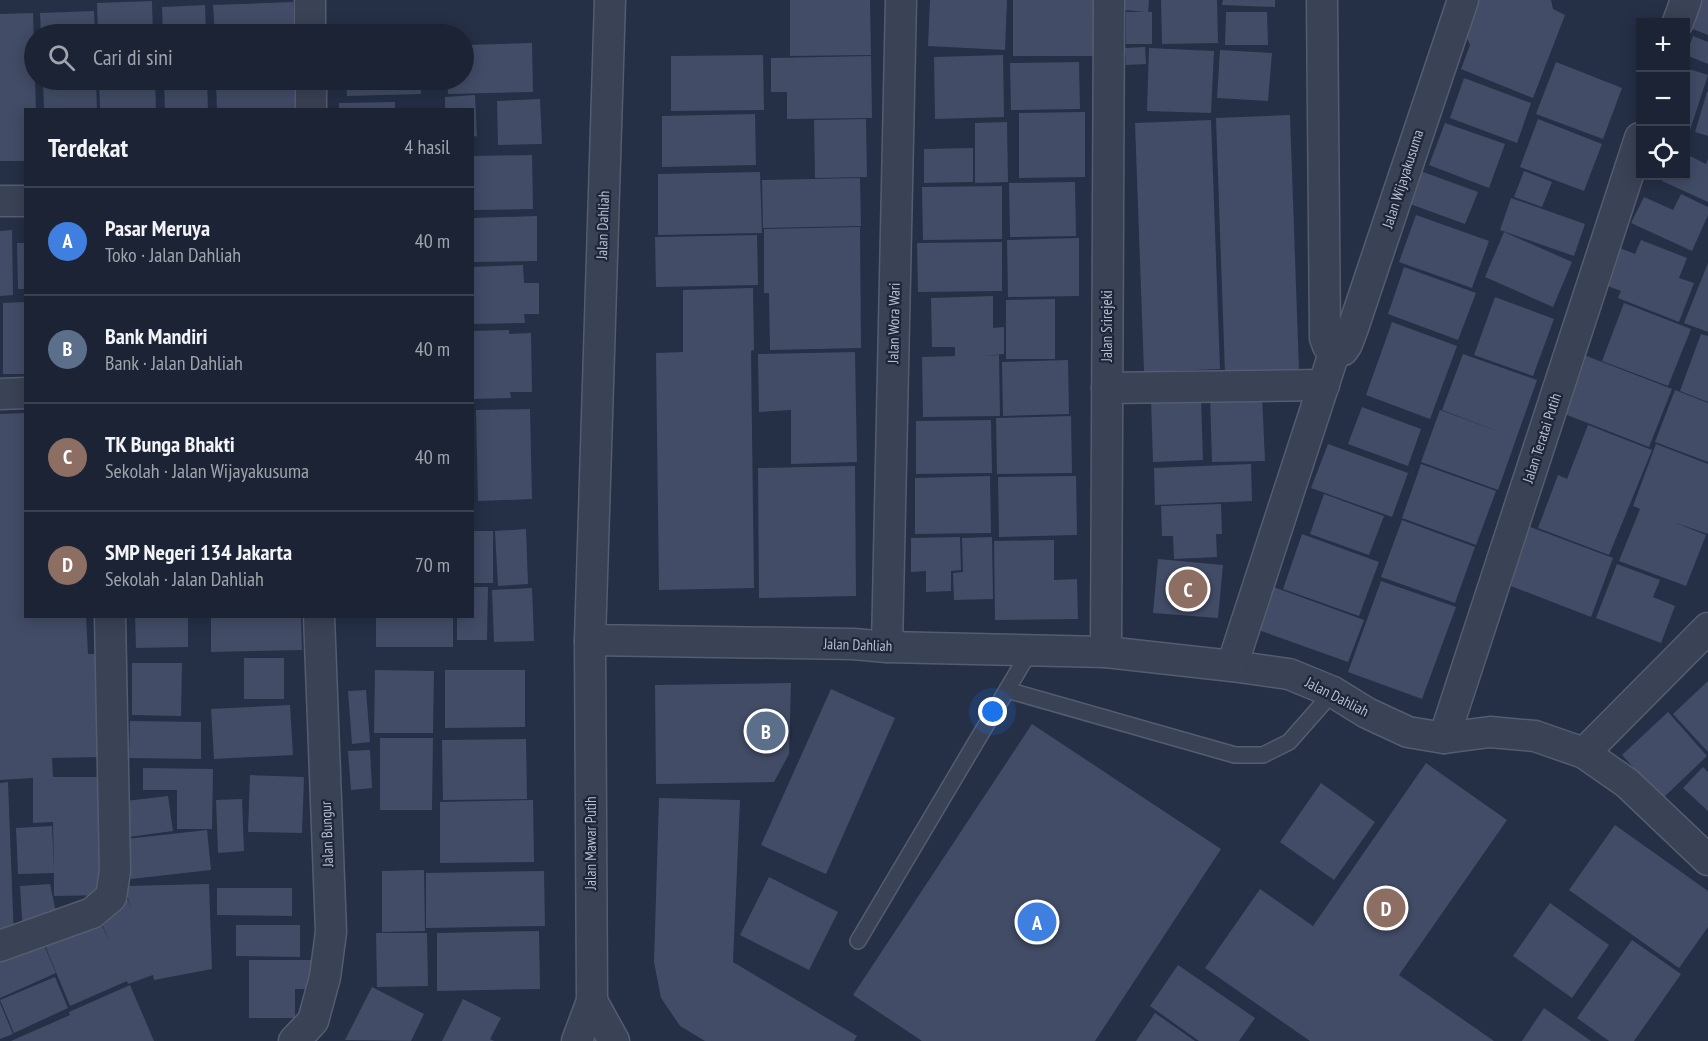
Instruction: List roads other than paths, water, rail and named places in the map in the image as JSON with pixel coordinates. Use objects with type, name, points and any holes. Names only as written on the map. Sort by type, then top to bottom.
[{"type":"street","points":[[310,0],[310,24]]},
{"type":"street","name":"Jalan Dahliah","points":[[610,0],[590,640],[853,644],[887,647],[1106,652],[1289,674],[1333,692],[1408,732],[1444,738],[1490,732],[1535,736],[1584,753],[1628,783],[1708,860]]},
{"type":"street","name":"Jalan Wora Wari","points":[[887,647],[901,0]]},
{"type":"street","name":"Jalan Srirejeki","points":[[1106,652],[1108,0]]},
{"type":"street","points":[[1322,0],[1325,338],[1328,346],[1335,350]]},
{"type":"street","name":"Jalan Wijayakusuma","points":[[1232,666],[1335,350],[1343,350],[1353,328],[1463,0]]},
{"type":"street","points":[[1679,18],[1686,0]]},
{"type":"street","points":[[311,90],[311,108]]},
{"type":"street","name":"Jalan Teratai Putih","points":[[1444,738],[1636,153]]},
{"type":"street","points":[[0,201],[24,201]]},
{"type":"street","points":[[1107,388],[1324,385]]},
{"type":"street","points":[[0,394],[24,393]]},
{"type":"street","points":[[0,946],[92,913],[111,897],[115,871],[110,618]]},
{"type":"street","name":"Jalan Bungur","points":[[294,1041],[313,1021],[325,977],[331,932],[319,618]]},
{"type":"street","points":[[1584,753],[1708,628]]},
{"type":"street","name":"Jalan Mawar Putih","points":[[590,640],[592,1001],[614,1041]]},
{"type":"street","points":[[577,1041],[592,1001]]},
{"type":"lane","points":[[858,941],[1030,651]]},
{"type":"lane","points":[[1007,690],[1235,755],[1263,756],[1289,742],[1333,692]]},
{"type":"place","name":"TK Bunga Bhakti","points":[[1188,589]]},
{"type":"place","name":"Bank Mandiri","points":[[766,731]]},
{"type":"place","name":"SMP Negeri 134 Jakarta","points":[[1386,908]]},
{"type":"place","name":"Pasar Meruya","points":[[1037,922]]}]
